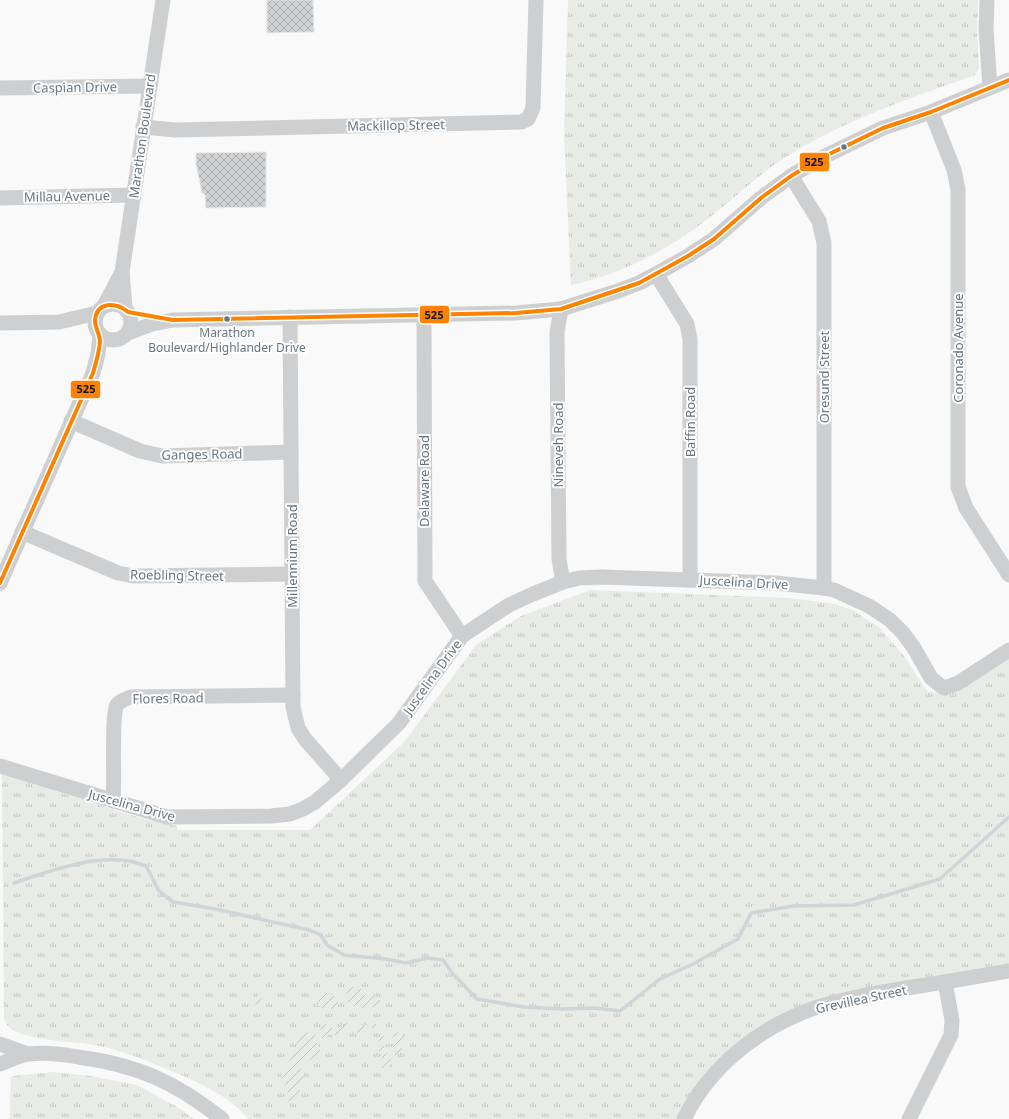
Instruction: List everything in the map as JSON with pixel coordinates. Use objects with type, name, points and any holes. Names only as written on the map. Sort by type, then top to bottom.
[{"type":"street","name":"Marathon Boulevard","points":[[126,310],[122,272],[163,0]]},
{"type":"street","name":"Mackillop Street","points":[[143,128],[164,130],[521,122],[528,119],[533,105],[536,0]]},
{"type":"street","points":[[987,0],[986,29],[990,87]]},
{"type":"street","points":[[59,322],[98,333],[108,340],[122,337],[152,324],[173,320],[516,313],[561,309],[618,291],[656,274],[714,239],[761,198],[791,176],[821,158],[883,128],[930,112],[1009,80]]},
{"type":"street","name":"Caspian Drive","points":[[0,88],[150,86]]},
{"type":"street","name":"Coronado Avenue","points":[[930,112],[954,170],[958,189],[958,487],[966,508],[1009,575]]},
{"type":"street","name":"Oresund Street","points":[[791,176],[819,222],[824,243],[824,588]]},
{"type":"street","name":"Millau Avenue","points":[[0,198],[133,195]]},
{"type":"street","name":"Marathon Boulevard","points":[[101,310],[122,272]]},
{"type":"street","name":"Baffin Road","points":[[656,274],[687,324],[690,339],[690,580]]},
{"type":"street","points":[[0,323],[59,322],[101,310],[115,304],[126,310],[173,320]]},
{"type":"street","name":"Nineveh Road","points":[[561,309],[557,332],[558,559],[563,582]]},
{"type":"street","points":[[0,582],[93,373],[98,354],[98,333],[95,319],[101,310]]},
{"type":"street","points":[[93,373],[132,322],[126,310]]},
{"type":"street","name":"Delaware Road","points":[[424,315],[425,581],[462,636]]},
{"type":"street","name":"Millennium Road","points":[[290,317],[293,695],[295,717],[298,728],[305,739],[341,780]]},
{"type":"street","name":"Ganges Road","points":[[71,422],[140,451],[162,456],[291,452]]},
{"type":"street","name":"Roebling Street","points":[[22,532],[118,573],[133,576],[292,574]]},
{"type":"street","name":"Juscelina Drive","points":[[0,766],[168,818],[271,816],[290,814],[315,802],[341,780],[399,723],[462,636],[509,605],[563,582],[579,578],[601,577],[775,583],[824,588],[845,595],[869,606],[890,620],[903,633],[914,648],[931,678],[945,688],[958,683],[1009,650]]},
{"type":"street","name":"Flores Road","points":[[113,801],[115,788],[114,718],[117,706],[123,700],[131,697],[293,695]]},
{"type":"street","name":"Grevillea Street","points":[[684,1119],[698,1094],[713,1075],[741,1048],[766,1031],[810,1010],[872,994],[1009,971]]},
{"type":"street","points":[[909,1119],[951,1035],[952,1020],[945,982]]},
{"type":"street","points":[[0,1044],[28,1054],[72,1056],[103,1060],[127,1066],[174,1085],[198,1100],[222,1119]]},
{"type":"street","points":[[0,1064],[28,1054]]},
{"type":"green space","points":[[568,0],[978,0],[977,32],[979,68],[975,75],[880,110],[811,142],[778,162],[709,218],[661,250],[608,274],[571,285],[564,135]]},
{"type":"green space","points":[[590,590],[788,598],[830,603],[851,609],[879,627],[904,656],[927,691],[949,695],[1009,655],[1009,967],[915,983],[759,1030],[679,1119],[249,1119],[230,1102],[210,1089],[146,1061],[99,1046],[32,1037],[14,1031],[10,1028],[4,1017],[2,774],[144,819],[177,826],[177,830],[310,830],[405,741],[476,645],[521,616]]},
{"type":"green space","points":[[351,986],[363,990],[366,995],[377,997],[380,1000],[378,1006],[363,1008],[348,1004],[346,996],[348,987]]},
{"type":"green space","points":[[325,992],[337,997],[338,1005],[334,1008],[328,1009],[323,1009],[319,1006],[319,998],[321,994]]},
{"type":"green space","points":[[260,994],[264,1006],[251,1004],[252,1001]]},
{"type":"green space","points":[[348,1022],[349,1029],[347,1031],[340,1034],[328,1035],[325,1039],[321,1038],[322,1033],[320,1028],[323,1024],[328,1024],[334,1029],[340,1029]]},
{"type":"green space","points":[[371,1023],[376,1024],[376,1027],[370,1028],[363,1032],[355,1032],[357,1024],[364,1026]]},
{"type":"green space","points":[[300,1032],[315,1033],[321,1052],[320,1056],[314,1057],[301,1066],[301,1071],[304,1075],[300,1085],[300,1098],[295,1103],[291,1104],[281,1072],[298,1049],[297,1041]]},
{"type":"green space","points":[[400,1032],[403,1034],[404,1043],[400,1053],[395,1056],[393,1051],[393,1034]]},
{"type":"green space","points":[[381,1036],[385,1037],[384,1051],[391,1058],[389,1068],[386,1069],[382,1068],[383,1060],[378,1048],[378,1042]]},
{"type":"green space","points":[[52,1072],[91,1076],[137,1085],[179,1108],[194,1119],[10,1119],[11,1077]]},
{"type":"building","points":[[267,0],[313,0],[314,32],[267,33]]},
{"type":"building","points":[[266,152],[266,207],[206,208],[205,195],[202,193],[196,164],[196,153]]},
{"type":"waterway","points":[[14,883],[45,872],[80,863],[97,860],[131,861],[146,866],[159,891],[173,902],[215,909],[309,930],[321,935],[327,945],[344,955],[386,959],[406,963],[428,958],[443,960],[453,974],[477,999],[524,1007],[562,1009],[595,1008],[620,1011],[660,979],[693,964],[738,939],[751,913],[794,906],[854,905],[940,879],[1009,817]]},
{"type":"transit line","name":"525","points":[[0,583],[93,373],[100,342],[95,321],[96,314],[107,305],[118,306],[128,312],[173,320],[516,313],[561,309],[639,283],[688,256],[714,239],[761,198],[791,176],[821,158],[883,128],[931,112],[1009,80]]},
{"type":"place","name":"Marathon Boulevard/Highlander Drive","points":[[227,319]]}]
